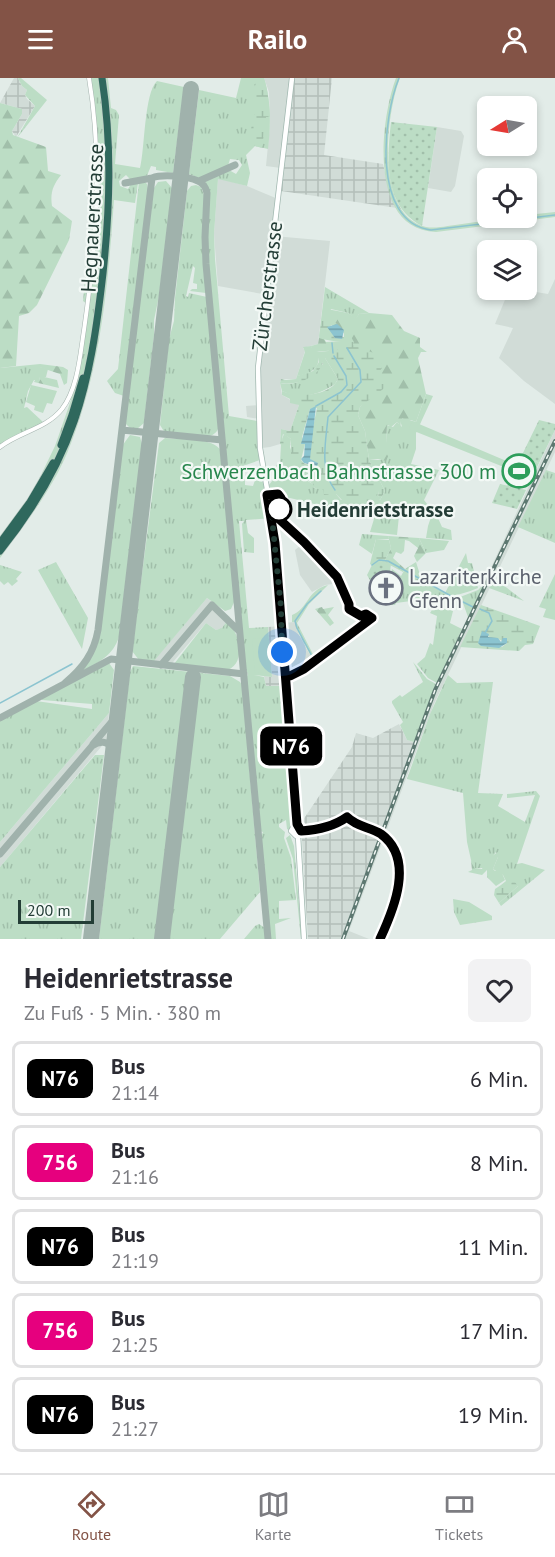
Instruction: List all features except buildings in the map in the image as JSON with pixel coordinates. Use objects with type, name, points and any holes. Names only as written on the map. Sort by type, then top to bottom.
[{"type":"highway","points":[[0,543],[30,502],[54,459],[72,415],[85,368],[105,205],[105,145],[98,78]]},
{"type":"highway","points":[[0,551],[34,505],[56,466],[72,430],[87,379],[99,303],[110,194],[108,129],[102,78]]},
{"type":"main road","name":"Zürcherstrasse","points":[[292,78],[259,357],[260,439],[272,518],[282,626],[305,939]]},
{"type":"street","name":"Hegnauerstrasse","points":[[0,447],[45,423],[58,413],[71,392],[87,304],[96,212],[96,139],[89,78]]},
{"type":"street","points":[[285,676],[298,673],[372,618]]},
{"type":"street","points":[[297,831],[327,827],[347,817],[356,824],[385,837],[395,850],[400,877],[380,939]]},
{"type":"shaded area","points":[[14,78],[18,78],[27,90],[25,95],[27,99],[35,106],[16,137],[12,131],[22,114],[22,109],[0,103]]},
{"type":"shaded area","points":[[264,78],[292,78],[281,168],[266,166],[270,125],[269,92]]},
{"type":"shaded area","points":[[292,78],[332,78],[324,155],[383,164],[390,194],[397,208],[279,192]]},
{"type":"shaded area","points":[[437,127],[461,131],[464,136],[455,186],[451,192],[428,188]]},
{"type":"shaded area","points":[[218,178],[247,186],[278,199],[274,236],[330,241],[318,344],[303,348],[305,351],[296,379],[281,379],[282,395],[299,405],[290,431],[281,429],[280,444],[270,447],[262,448],[260,419],[247,417],[246,406],[259,405],[259,374],[268,295],[218,286],[214,234]]},
{"type":"shaded area","points":[[555,279],[555,404],[524,381],[499,358],[513,328],[495,324],[505,300],[537,300],[537,292],[548,294]]},
{"type":"shaded area","points":[[555,430],[555,452],[434,704],[349,931],[369,939],[341,939],[434,690]]},
{"type":"shaded area","points":[[305,542],[340,583],[325,585],[312,592],[300,575],[295,550]]},
{"type":"shaded area","points":[[207,598],[230,617],[222,628],[216,630],[206,623],[168,668],[149,666]]},
{"type":"shaded area","points":[[295,622],[299,635],[314,662],[298,673],[285,676],[282,623]]},
{"type":"shaded area","points":[[282,626],[286,686],[266,686],[264,676],[272,677],[268,627]]},
{"type":"shaded area","points":[[109,713],[106,741],[0,867],[0,842]]},
{"type":"shaded area","points":[[399,724],[407,740],[414,742],[341,939],[308,939],[301,823],[352,747],[356,733],[373,738]]},
{"type":"green space","points":[[18,78],[21,78],[47,100],[17,138],[35,106],[25,95],[27,90]]},
{"type":"green space","points":[[89,78],[108,78],[111,108],[119,115],[115,164],[140,168],[147,109],[153,87],[157,81],[184,87],[173,173],[156,170],[156,167],[151,166],[146,178],[131,180],[126,175],[119,181],[120,186],[128,189],[131,184],[138,183],[135,203],[114,200],[101,327],[88,390],[79,420],[68,451],[54,479],[0,558],[0,536],[28,498],[55,446],[71,400],[69,398],[75,379],[87,304],[83,301],[92,159],[97,159]]},
{"type":"green space","points":[[241,78],[264,78],[270,113],[268,149],[255,146],[246,155],[250,173],[247,186],[218,179],[214,234],[215,259],[229,416],[257,421],[260,460],[237,468],[237,476],[245,478],[245,485],[253,486],[255,480],[263,482],[266,486],[272,518],[246,520],[248,533],[254,538],[254,553],[244,552],[242,524],[244,521],[239,521],[249,628],[268,627],[272,677],[254,675],[264,677],[266,686],[283,686],[289,736],[293,818],[289,830],[286,820],[279,824],[279,827],[285,832],[284,838],[291,858],[296,900],[279,901],[279,919],[291,918],[275,924],[276,939],[270,939],[260,838],[263,832],[260,831],[246,678],[248,674],[242,632],[207,255],[209,198],[205,180],[229,170],[236,174],[242,165],[239,160],[230,159],[228,166],[199,178],[189,174],[199,90],[236,98]]},
{"type":"green space","points":[[258,78],[264,78],[270,117],[266,117],[262,148],[255,146],[249,138],[257,102],[250,99]]},
{"type":"green space","points":[[396,78],[400,78],[388,138],[391,184],[398,204],[409,219],[426,227],[435,228],[477,222],[477,227],[436,232],[414,227],[399,213],[389,194],[385,170],[384,145],[390,97]]},
{"type":"green space","points":[[0,103],[22,109],[22,114],[12,131],[13,135],[46,147],[48,171],[61,175],[53,189],[52,206],[72,221],[69,240],[37,305],[29,313],[19,316],[16,366],[0,368]]},
{"type":"green space","points":[[391,122],[437,127],[422,226],[400,207],[394,194],[389,166]]},
{"type":"green space","points":[[144,181],[148,189],[124,396],[115,393],[107,381],[118,369],[139,182]]},
{"type":"green space","points":[[166,181],[172,188],[154,320],[144,423],[137,429],[130,428],[125,423],[152,191],[158,182]]},
{"type":"green space","points":[[191,186],[201,187],[205,197],[203,233],[207,291],[206,293],[190,291],[197,289],[197,284],[193,283],[195,268],[193,266],[186,296],[188,297],[189,293],[207,297],[219,425],[217,431],[205,437],[165,433],[160,425],[169,339],[174,321],[187,191]]},
{"type":"green space","points":[[555,212],[555,217],[537,219],[537,214]]},
{"type":"green space","points":[[325,287],[369,313],[359,314],[356,319],[348,313],[331,309],[319,338]]},
{"type":"green space","points":[[323,308],[327,309],[332,321],[337,324],[331,325],[330,329],[335,338],[344,337],[344,330],[354,342],[353,345],[384,357],[383,362],[379,365],[382,368],[377,375],[387,386],[360,407],[358,415],[365,431],[369,460],[385,491],[380,500],[378,498],[379,488],[372,515],[357,505],[347,505],[336,494],[324,495],[322,486],[317,489],[307,480],[300,483],[298,480],[300,476],[291,455],[291,439],[283,434],[282,439],[285,444],[284,446],[280,444],[281,429],[290,431],[299,405],[290,403],[290,399],[282,395],[282,391],[304,395],[313,394],[328,389],[338,379],[325,358],[318,371],[306,380],[285,384],[280,383],[281,379],[296,379],[297,376],[313,371],[319,362],[319,352],[328,351],[334,346],[337,350],[352,345],[319,338]],"holes":[[[317,408],[310,442],[310,459],[317,466],[305,464],[301,460],[305,444],[302,437],[310,409]]]},
{"type":"green space","points":[[327,309],[348,313],[356,318],[359,314],[369,313],[392,315],[404,331],[420,338],[420,347],[427,352],[421,352],[418,358],[426,394],[416,422],[403,418],[400,431],[397,432],[395,427],[399,424],[397,422],[390,428],[387,425],[386,444],[390,452],[386,461],[369,460],[365,431],[358,415],[360,407],[366,401],[337,350],[315,352],[312,350],[311,346],[318,344],[319,338],[323,337],[326,342],[344,341],[344,333],[331,325]]},
{"type":"green space","points":[[311,346],[313,350],[319,352],[318,362],[311,372],[297,376],[305,352],[303,347]]},
{"type":"green space","points":[[323,358],[338,379],[335,384],[322,391],[302,396],[282,391],[280,383],[292,384],[303,380],[323,364]]},
{"type":"green space","points":[[40,364],[40,367],[48,369],[46,377],[34,380],[28,391],[24,408],[27,407],[43,422],[0,447],[0,368]]},
{"type":"green space","points":[[40,364],[63,367],[68,370],[67,383],[64,385],[60,374],[39,367]]},
{"type":"green space","points":[[40,376],[57,380],[59,388],[34,382],[39,380]]},
{"type":"green space","points":[[31,385],[57,391],[52,404],[47,403],[43,413],[34,410],[35,406],[26,402]]},
{"type":"green space","points":[[426,394],[433,396],[416,433],[416,449],[411,464],[439,470],[424,500],[442,527],[451,530],[452,540],[426,538],[432,514],[420,509],[414,518],[399,516],[397,535],[370,532],[374,519],[357,509],[351,517],[311,503],[273,494],[269,485],[278,473],[276,465],[280,463],[284,434],[291,439],[290,447],[300,477],[313,484],[313,487],[317,489],[314,476],[329,493],[336,494],[341,500],[380,486],[378,496],[380,500],[385,491],[369,460],[381,460],[386,443],[387,425],[393,427],[397,422],[402,427],[400,420],[403,418],[416,422]]},
{"type":"green space","points":[[539,420],[555,424],[555,430],[539,463],[522,455]]},
{"type":"green space","points":[[412,421],[518,466],[516,472],[409,429]]},
{"type":"green space","points":[[130,435],[140,437],[142,444],[119,637],[110,653],[84,670],[99,633],[122,446]]},
{"type":"green space","points":[[165,438],[204,441],[211,443],[221,451],[235,600],[231,609],[225,611],[207,598],[154,661],[139,660],[132,651],[159,443]]},
{"type":"green space","points":[[522,455],[539,463],[533,475],[523,472],[522,476],[525,479],[523,486],[519,488],[507,486]]},
{"type":"green space","points":[[546,470],[555,473],[555,543],[518,527]]},
{"type":"green space","points":[[500,484],[526,490],[517,509],[492,503]]},
{"type":"green space","points":[[362,534],[388,536],[389,539],[376,539],[372,554],[359,545]]},
{"type":"green space","points":[[388,536],[419,538],[426,553],[417,562],[414,556],[418,548],[405,540],[404,551],[401,554],[396,552],[393,558],[405,569],[403,572],[384,562],[391,548]]},
{"type":"green space","points":[[419,538],[449,541],[444,550],[426,553]]},
{"type":"green space","points":[[376,539],[389,540],[391,548],[384,562],[373,566],[370,564]]},
{"type":"green space","points":[[466,553],[468,563],[472,563],[478,588],[413,607],[411,601],[395,605],[379,604],[380,598],[390,596],[389,581],[392,569],[401,576],[405,569],[416,562],[422,581],[445,593]]},
{"type":"green space","points":[[379,560],[391,563],[390,573],[386,579],[379,579],[378,583],[371,582],[367,575],[372,565]]},
{"type":"green space","points":[[56,562],[88,618],[82,649],[38,570]]},
{"type":"green space","points":[[0,565],[22,572],[16,579],[18,581],[12,586],[8,582],[4,585],[0,581]]},
{"type":"green space","points":[[555,574],[555,620],[543,617],[546,609],[539,607]]},
{"type":"green space","points":[[502,584],[524,601],[489,588],[491,585]]},
{"type":"green space","points":[[328,585],[309,604],[297,623],[316,660],[314,662],[295,622],[292,622],[292,615],[316,591]]},
{"type":"green space","points":[[483,587],[468,617],[463,603],[455,599]]},
{"type":"green space","points":[[481,605],[540,626],[533,644],[525,645],[519,651],[460,647]],"holes":[[[481,635],[493,639],[507,643],[502,647],[486,645]]]},
{"type":"green space","points":[[322,607],[323,609],[334,607],[328,615],[334,623],[330,626],[315,609]]},
{"type":"green space","points":[[432,610],[453,611],[450,623],[462,629],[437,683],[428,678],[417,664],[425,657],[430,643],[433,645],[437,616],[430,613]]},
{"type":"green space","points":[[227,621],[236,634],[239,649],[239,656],[231,668],[224,671],[174,664],[206,623],[216,630],[222,628]]},
{"type":"green space","points":[[268,637],[271,672],[255,673],[252,639]]},
{"type":"green space","points":[[413,662],[427,679],[436,684],[414,742],[407,740],[400,725],[403,722],[392,703],[400,695],[402,697],[423,682]]},
{"type":"green space","points":[[109,663],[114,670],[109,713],[0,842],[0,720],[36,701],[92,709],[92,704],[42,700],[42,698]]},
{"type":"green space","points":[[133,666],[230,676],[242,685],[260,892],[220,939],[99,939],[130,672]]},
{"type":"green space","points":[[448,675],[457,683],[493,682],[478,793],[503,794],[498,806],[525,822],[535,795],[507,798],[507,794],[536,791],[540,796],[517,864],[522,863],[545,870],[501,906],[499,903],[518,886],[501,885],[506,881],[503,875],[493,869],[498,857],[496,852],[484,868],[475,868],[467,842],[463,793],[407,779],[430,714]]},
{"type":"green space","points":[[95,755],[104,755],[81,939],[0,939],[0,867]]},
{"type":"green space","points":[[290,835],[294,846],[302,939],[293,859],[286,838]]},
{"type":"green space","points":[[498,852],[493,869],[495,871],[500,869],[505,880],[496,886],[487,877],[487,870],[482,875],[468,872],[472,870],[471,860],[475,863],[475,868],[482,869],[486,860]]},
{"type":"green space","points":[[514,881],[518,886],[499,903],[494,895],[495,889]]},
{"type":"green space","points":[[453,899],[469,902],[492,916],[492,920],[460,925],[454,912]]},
{"type":"green space","points":[[259,924],[265,928],[266,939],[244,939],[255,926]]},
{"type":"water","points":[[337,324],[344,330],[342,339],[335,338],[327,327]]},
{"type":"water","points":[[316,406],[310,459],[318,463],[317,466],[304,463],[301,459],[304,456],[305,444],[301,444],[310,409]]},
{"type":"water","points":[[482,631],[489,634],[488,637],[498,638],[501,642],[503,638],[507,638],[507,643],[499,648],[481,646],[478,643]]},
{"type":"waterway","points":[[399,78],[389,117],[386,166],[390,189],[398,208],[412,223],[431,230],[555,215]]},
{"type":"waterway","points":[[332,343],[333,353]]},
{"type":"waterway","points":[[335,490],[325,464],[328,417],[361,382],[360,370],[347,348]]},
{"type":"waterway","points":[[316,406],[341,392],[347,385],[346,376],[334,356]]},
{"type":"waterway","points":[[372,565],[379,560],[388,561],[451,596]]},
{"type":"waterway","points":[[313,658],[295,621],[307,604],[321,591]]},
{"type":"waterway","points":[[457,599],[473,607]]},
{"type":"waterway","points":[[480,609],[489,613],[492,621],[485,633]]},
{"type":"waterway","points":[[0,703],[72,664]]},
{"type":"taxiway","points":[[199,181],[235,165]]},
{"type":"taxiway","points":[[65,683],[87,660],[98,630],[152,178],[168,176],[194,179],[201,183],[207,193],[206,264],[268,939]]},
{"type":"taxiway","points":[[125,183],[152,178]]},
{"type":"taxiway","points":[[122,430],[222,440]]},
{"type":"taxiway","points":[[161,665],[212,605],[239,631]]},
{"type":"taxiway","points":[[0,718],[111,659],[244,674]]},
{"type":"taxiway","points":[[93,744],[115,718],[119,692]]},
{"type":"taxiway","points":[[0,854],[92,746],[100,742],[108,744],[112,749],[111,762]]},
{"type":"runway","points":[[91,939],[191,89]]},
{"type":"runway","points":[[162,939],[193,677]]},
{"type":"railway","points":[[343,939],[435,690],[555,441]]},
{"type":"bus line","name":"N76","points":[[290,676],[304,669],[372,618],[366,614],[361,616],[349,609],[337,577],[279,519],[281,498],[278,494],[273,494],[267,495],[275,543],[297,824],[301,831],[318,829],[339,823],[347,817],[352,822],[385,837],[391,844],[399,862],[400,877],[387,924],[380,939]]},
{"type":"place","name":"Schwerzenbach Bahnstrasse 300 m","points":[[519,471]]},
{"type":"place","name":"Heidenrietstrasse","points":[[279,509]]},
{"type":"place","name":"Lazariterkirche Gfenn","points":[[386,588]]},
{"type":"route","points":[[279,509],[272,518],[281,608],[282,652]]}]
